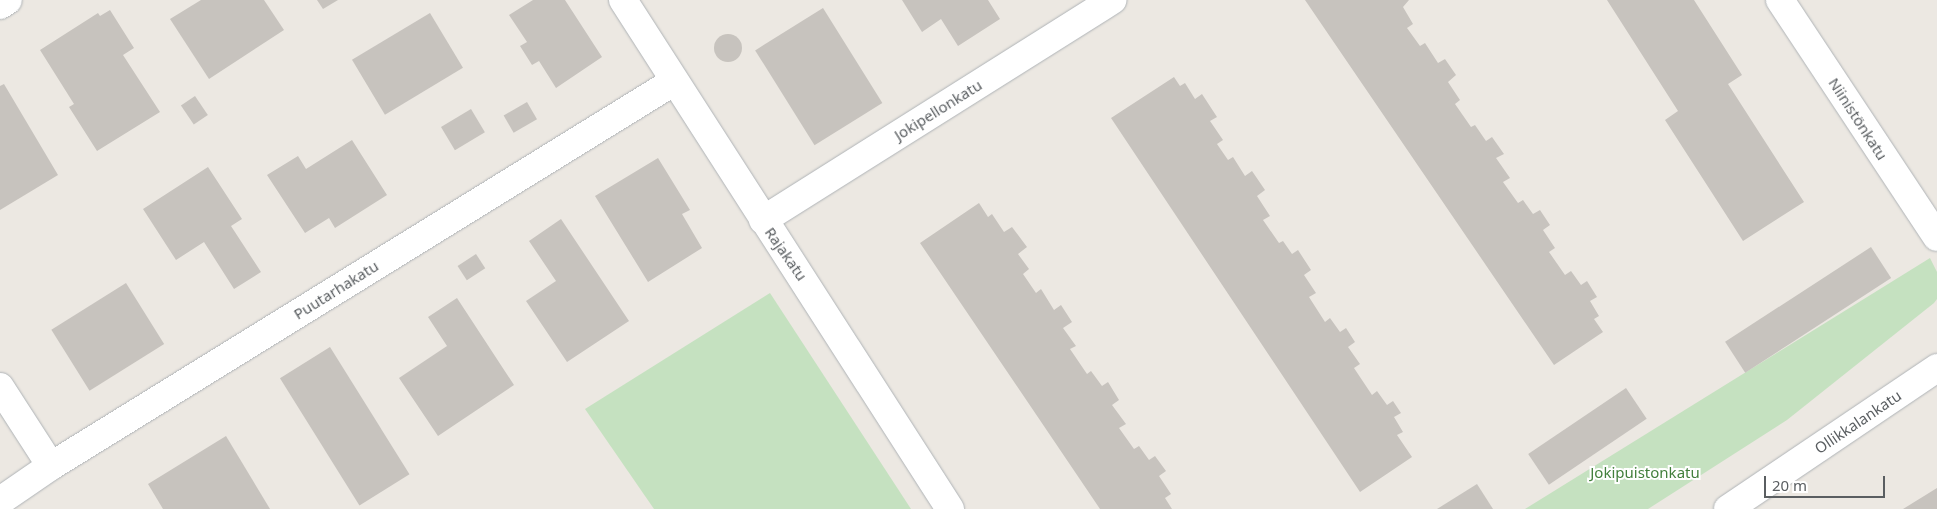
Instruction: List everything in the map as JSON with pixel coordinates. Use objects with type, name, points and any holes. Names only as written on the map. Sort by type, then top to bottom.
[{"type":"street","points":[[0,5],[8,0]]},
{"type":"street","name":"Rajakatu","points":[[622,0],[673,82],[798,270],[950,509]]},
{"type":"street","name":"Jokipellonkatu","points":[[763,220],[1114,0]]},
{"type":"street","name":"Niinistönkatu","points":[[1780,0],[1937,237]]},
{"type":"street","name":"Puutarhakatu","points":[[0,501],[51,466],[673,82]]},
{"type":"street","name":"Ollikkalankatu","points":[[1728,509],[1937,368]]},
{"type":"street","points":[[0,388],[51,466]]},
{"type":"green space","name":"Jokipuistonkatu","points":[[1930,258],[1937,272],[1937,299],[1934,303],[1787,420],[1648,509],[1525,509]]},
{"type":"green space","points":[[770,293],[911,509],[654,509],[585,409]]},
{"type":"building","points":[[201,0],[264,0],[284,30],[209,79],[170,19]]},
{"type":"building","points":[[317,0],[338,0],[323,9]]},
{"type":"building","points":[[533,0],[565,0],[602,57],[556,88],[539,61],[532,65],[520,46],[527,42],[509,15]]},
{"type":"building","points":[[902,0],[988,0],[1000,19],[958,46],[941,19],[922,32]]},
{"type":"building","points":[[1305,0],[1409,0],[1403,7],[1413,24],[1407,28],[1420,46],[1425,43],[1438,63],[1445,59],[1456,75],[1448,82],[1460,100],[1455,104],[1471,127],[1475,125],[1486,141],[1492,137],[1504,154],[1496,158],[1510,178],[1503,182],[1518,203],[1523,200],[1533,214],[1540,210],[1550,225],[1543,230],[1555,248],[1549,252],[1565,275],[1571,271],[1581,285],[1587,281],[1597,297],[1590,301],[1599,316],[1594,319],[1603,332],[1554,365]]},
{"type":"building","points":[[1607,0],[1694,0],[1742,75],[1728,84],[1804,202],[1743,241],[1665,120],[1678,111]]},
{"type":"building","points":[[823,8],[882,103],[815,145],[755,50]]},
{"type":"building","points":[[110,10],[134,48],[123,55],[160,112],[97,151],[69,107],[74,104],[40,50],[98,13],[100,16]]},
{"type":"building","points":[[430,13],[463,68],[385,115],[352,60]]},
{"type":"building","points":[[728,34],[738,38],[742,48],[738,58],[728,62],[718,58],[714,48],[718,38]]},
{"type":"building","points":[[1174,77],[1180,86],[1185,83],[1195,99],[1202,94],[1217,117],[1210,121],[1223,140],[1217,144],[1228,160],[1233,157],[1245,176],[1252,171],[1265,190],[1257,196],[1270,216],[1263,220],[1279,243],[1283,241],[1292,254],[1298,250],[1311,270],[1304,275],[1316,293],[1309,297],[1325,322],[1330,318],[1340,332],[1346,328],[1355,342],[1348,347],[1360,364],[1354,368],[1372,395],[1377,391],[1387,405],[1393,401],[1401,413],[1394,417],[1403,432],[1397,435],[1412,457],[1360,492],[1111,118]]},
{"type":"building","points":[[4,84],[58,175],[0,210],[0,86]]},
{"type":"building","points":[[195,96],[208,115],[194,125],[181,106]]},
{"type":"building","points":[[527,102],[537,119],[514,133],[504,116]]},
{"type":"building","points":[[471,109],[485,132],[455,150],[441,127]]},
{"type":"building","points":[[352,140],[387,195],[335,228],[329,218],[305,233],[267,175],[298,156],[306,169]]},
{"type":"building","points":[[658,158],[690,210],[682,214],[702,248],[648,282],[595,196]]},
{"type":"building","points":[[208,167],[242,219],[231,226],[261,272],[234,289],[204,242],[176,260],[143,209]]},
{"type":"building","points":[[979,203],[988,217],[992,214],[1004,232],[1012,227],[1027,247],[1018,254],[1029,269],[1023,274],[1036,293],[1041,289],[1054,310],[1061,305],[1072,322],[1063,328],[1076,346],[1070,349],[1087,374],[1091,371],[1102,386],[1108,382],[1119,400],[1112,405],[1126,424],[1119,428],[1134,449],[1139,446],[1149,460],[1155,456],[1166,471],[1159,476],[1171,494],[1165,498],[1172,509],[1100,509],[920,243]]},
{"type":"building","points":[[561,219],[629,321],[567,362],[526,301],[556,281],[529,241]]},
{"type":"building","points":[[1871,247],[1891,278],[1745,373],[1725,342]]},
{"type":"building","points":[[476,254],[485,268],[467,280],[458,266]]},
{"type":"building","points":[[126,283],[164,344],[90,391],[51,330]]},
{"type":"building","points":[[457,298],[514,385],[438,436],[399,378],[447,346],[428,317]]},
{"type":"building","points":[[330,347],[409,474],[359,505],[280,378]]},
{"type":"building","points":[[1626,388],[1647,419],[1549,485],[1528,454]]},
{"type":"building","points":[[226,436],[270,509],[163,509],[148,484]]},
{"type":"building","points":[[1477,484],[1493,509],[1437,509]]},
{"type":"building","points":[[1937,488],[1937,509],[1903,509]]}]
